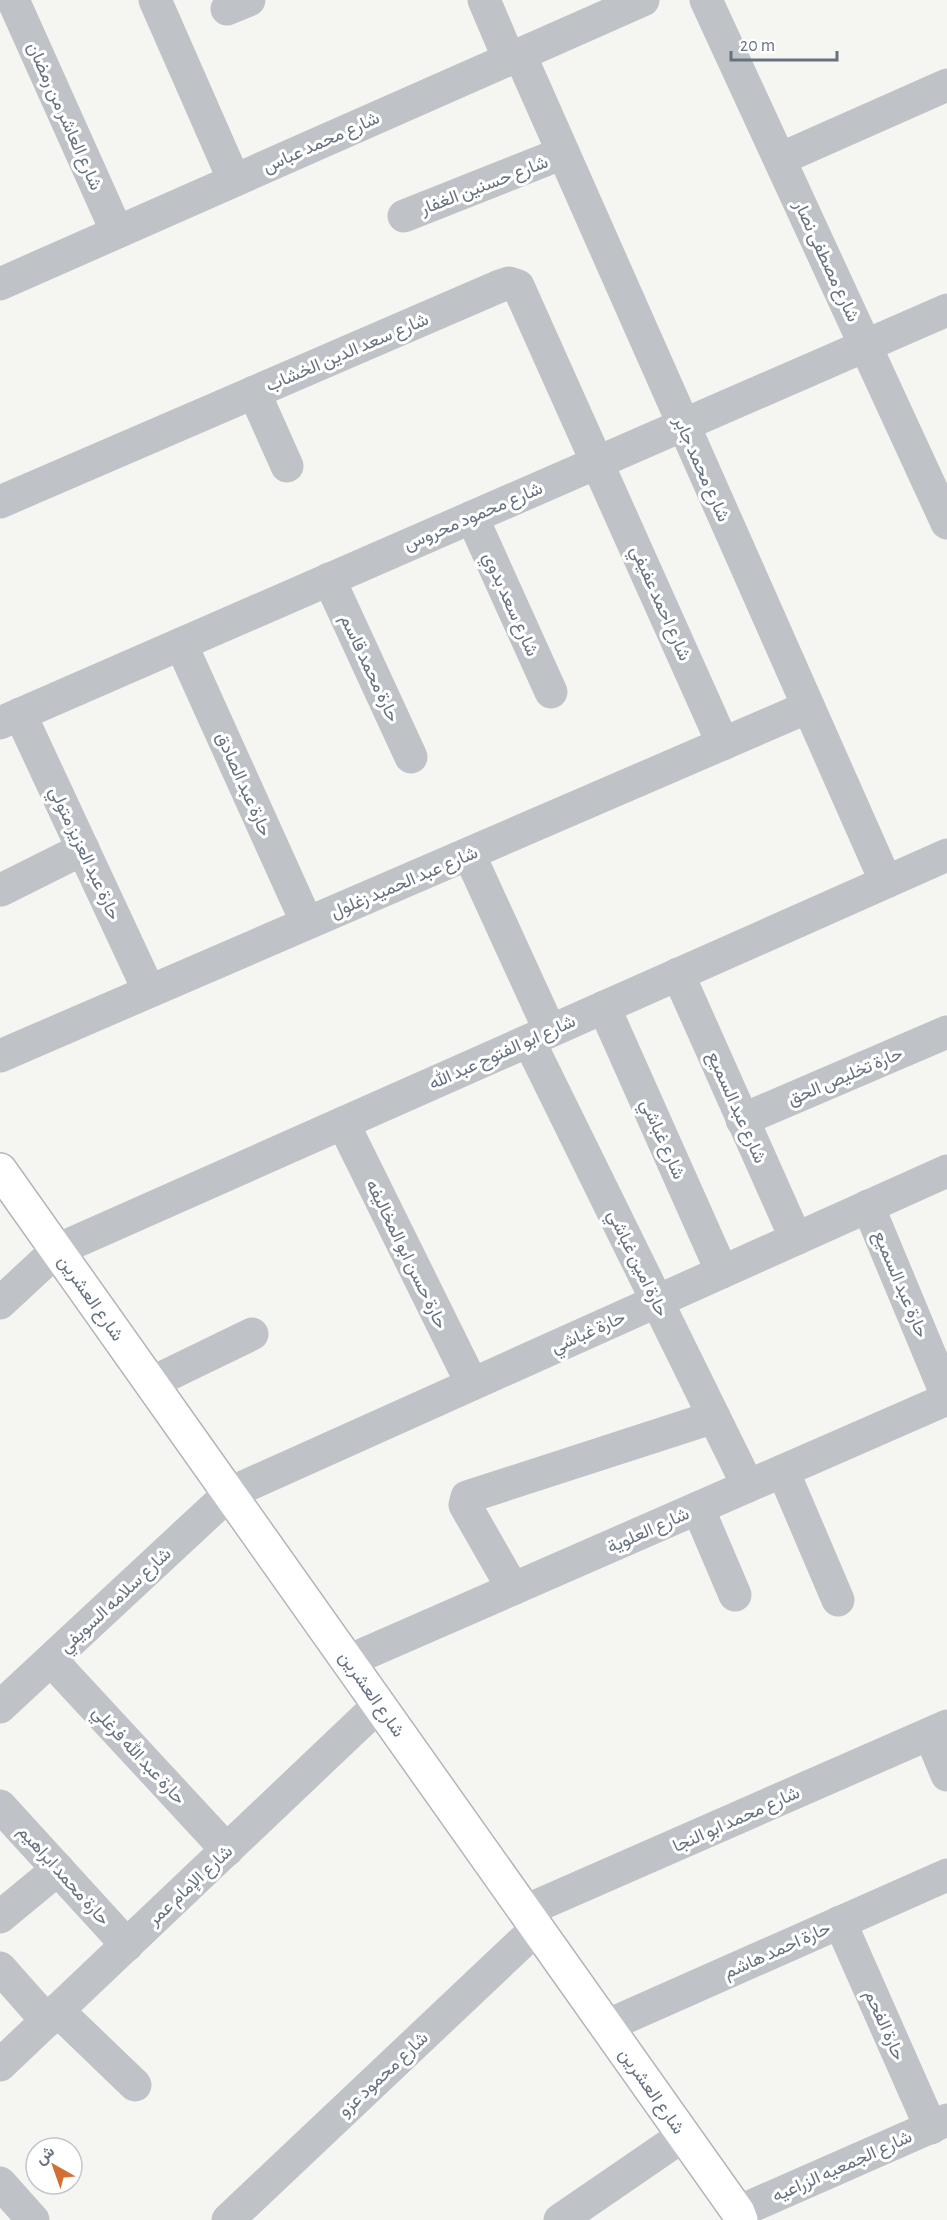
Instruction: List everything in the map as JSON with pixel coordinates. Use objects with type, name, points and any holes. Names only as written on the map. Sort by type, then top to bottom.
[{"type":"main road","name":"شارع العشرين","points":[[0,1170],[684,2135],[739,2216]]},
{"type":"street","name":"شارع العاشر من رمضان","points":[[13,0],[117,232]]},
{"type":"street","points":[[155,0],[234,180]]},
{"type":"street","name":"شارع محمد جابر","points":[[484,0],[563,153],[886,882]]},
{"type":"street","name":"شارع محمد عباس","points":[[0,284],[643,0]]},
{"type":"street","name":"شارع مصطفى نصار","points":[[706,0],[947,523]]},
{"type":"street","points":[[780,159],[947,85]]},
{"type":"street","name":"شارع حسنين الغفار","points":[[404,216],[563,153]]},
{"type":"street","name":"شارع سعد الدين الخشاب","points":[[0,502],[509,283],[518,286],[524,294],[599,462]]},
{"type":"street","name":"شارع محمود محروس","points":[[10,718],[947,310]]},
{"type":"street","points":[[254,392],[287,466]]},
{"type":"street","name":"شارع احمد عفيفي","points":[[599,462],[723,744]]},
{"type":"street","name":"شارع سعد بدوي","points":[[472,517],[551,692]]},
{"type":"street","name":"حارة محمد قاسم","points":[[329,579],[411,757]]},
{"type":"street","name":"حارة عبد الصادق","points":[[181,644],[307,923]]},
{"type":"street","name":"شارع عبد الحميد زغلول","points":[[0,1056],[808,707]]},
{"type":"street","name":"حارة عبد العزيز متولي","points":[[10,718],[83,849],[150,991]]},
{"type":"street","points":[[1,890],[83,849]]},
{"type":"street","name":"حارة امين غباشي","points":[[469,854],[539,1036],[657,1301],[747,1486]]},
{"type":"street","name":"شارع ابو الفتوح عبد الله","points":[[0,1303],[57,1250],[947,855]]},
{"type":"street","name":"شارع عبد السميع","points":[[678,975],[796,1239]]},
{"type":"street","name":"شارع غباشي","points":[[604,1007],[722,1272]]},
{"type":"street","name":"حارة تخليص الحق","points":[[742,1120],[947,1032]]},
{"type":"street","name":"حارة حسن ابو المخاليفه","points":[[343,1123],[472,1384]]},
{"type":"street","name":"حارة غباشي","points":[[230,1493],[868,1206],[946,1174]]},
{"type":"street","name":"حارة عبد السميع","points":[[868,1206],[947,1397]]},
{"type":"street","points":[[151,1383],[252,1334]]},
{"type":"street","name":"شارع العلوية","points":[[348,1661],[947,1397]]},
{"type":"street","points":[[513,1589],[465,1505],[469,1495],[714,1417]]},
{"type":"street","points":[[783,1471],[838,1600]]},
{"type":"street","name":"شارع سلامه السويفي","points":[[0,1707],[230,1493]]},
{"type":"street","points":[[698,1508],[735,1595]]},
{"type":"street","name":"حارة عبد الله فرغلي","points":[[51,1660],[227,1850]]},
{"type":"street","name":"شارع الإمام عمر","points":[[0,2065],[379,1705]]},
{"type":"street","points":[[939,1730],[947,1775]]},
{"type":"street","name":"شارع محمد ابو النجا","points":[[531,1920],[939,1730]]},
{"type":"street","name":"حارة محمد ابراهيم","points":[[0,1806],[127,1945]]},
{"type":"street","points":[[0,1917],[58,1869]]},
{"type":"street","name":"حارة احمد هاشم","points":[[606,2026],[947,1875]]},
{"type":"street","name":"شارع محمود عزو","points":[[228,2220],[531,1920]]},
{"type":"street","name":"حارة الفحم","points":[[840,1922],[939,2124]]},
{"type":"street","points":[[0,1968],[52,2016],[135,2085]]},
{"type":"street","name":"شارع الجمعيه الزراعيه","points":[[739,2216],[939,2124]]},
{"type":"street","points":[[560,2220],[684,2135]]},
{"type":"street","points":[[0,2183],[33,2220]]}]
